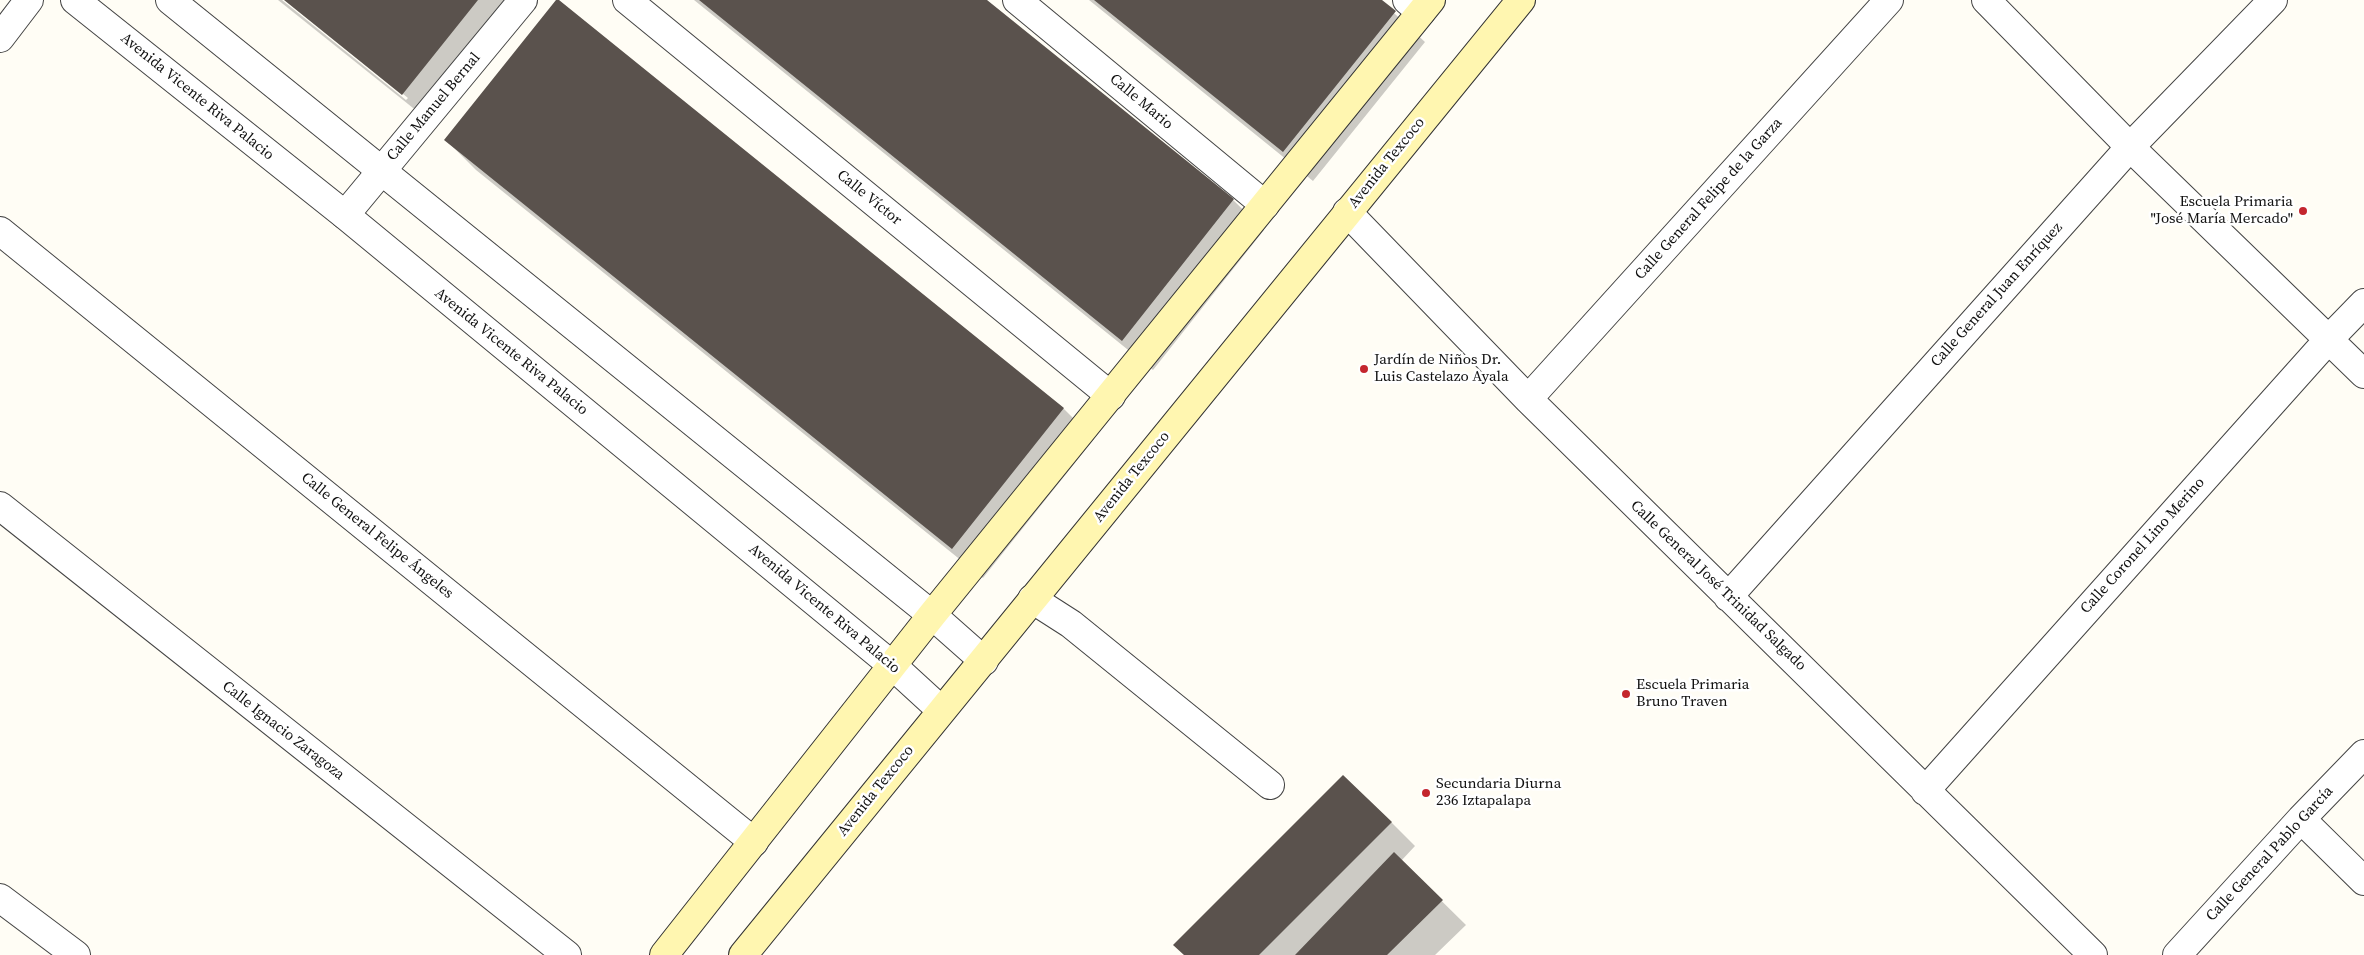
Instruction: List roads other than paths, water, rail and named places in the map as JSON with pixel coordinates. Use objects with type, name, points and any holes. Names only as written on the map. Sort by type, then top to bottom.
[{"type":"main road","name":"Avenida Texcoco","points":[[744,954],[1521,0]]},
{"type":"main road","points":[[664,955],[932,615],[1266,205],[1420,4]]},
{"type":"street","points":[[0,38],[29,0]]},
{"type":"street","name":"Avenida Vicente Riva Palacio","points":[[76,0],[345,215],[893,666],[941,710]]},
{"type":"street","points":[[170,0],[932,615],[984,661]]},
{"type":"street","name":"Calle Manuel Bernal","points":[[345,215],[523,0]]},
{"type":"street","name":"Calle Víctor","points":[[626,0],[1111,396]]},
{"type":"street","name":"Calle Mario","points":[[1017,0],[1266,205]]},
{"type":"street","name":"Calle General Felipe de la Garza","points":[[1528,399],[1889,0]]},
{"type":"street","points":[[1986,0],[2130,147],[2364,374]]},
{"type":"street","name":"Calle General Juan Enríquez","points":[[1728,597],[2130,147],[2274,0]]},
{"type":"street","name":"Calle General José Trinidad Salgado","points":[[1347,212],[1528,399],[2093,955]]},
{"type":"street","name":"Calle General Felipe Ángeles","points":[[0,230],[754,842]]},
{"type":"street","name":"Calle Coronel Lino Merino","points":[[1924,790],[2329,339],[2364,303]]},
{"type":"street","name":"Calle Ignacio Zaragoza","points":[[0,506],[567,955]]},
{"type":"street","points":[[1032,599],[1071,624],[1270,785]]},
{"type":"street","name":"Calle General Pablo García","points":[[2177,955],[2301,819],[2364,754]]},
{"type":"street","points":[[2301,819],[2364,881]]},
{"type":"street","points":[[0,898],[76,955]]},
{"type":"place","name":"Escuela Primaria \"José María Mercado\"","points":[[2303,211]]},
{"type":"place","name":"Jardín de Niños Dr. Luis Castelazo Ayala","points":[[1364,369]]},
{"type":"place","name":"Escuela Primaria Bruno Traven","points":[[1626,694]]},
{"type":"place","name":"Secundaria Diurna 236 Iztapalapa","points":[[1426,793]]}]
